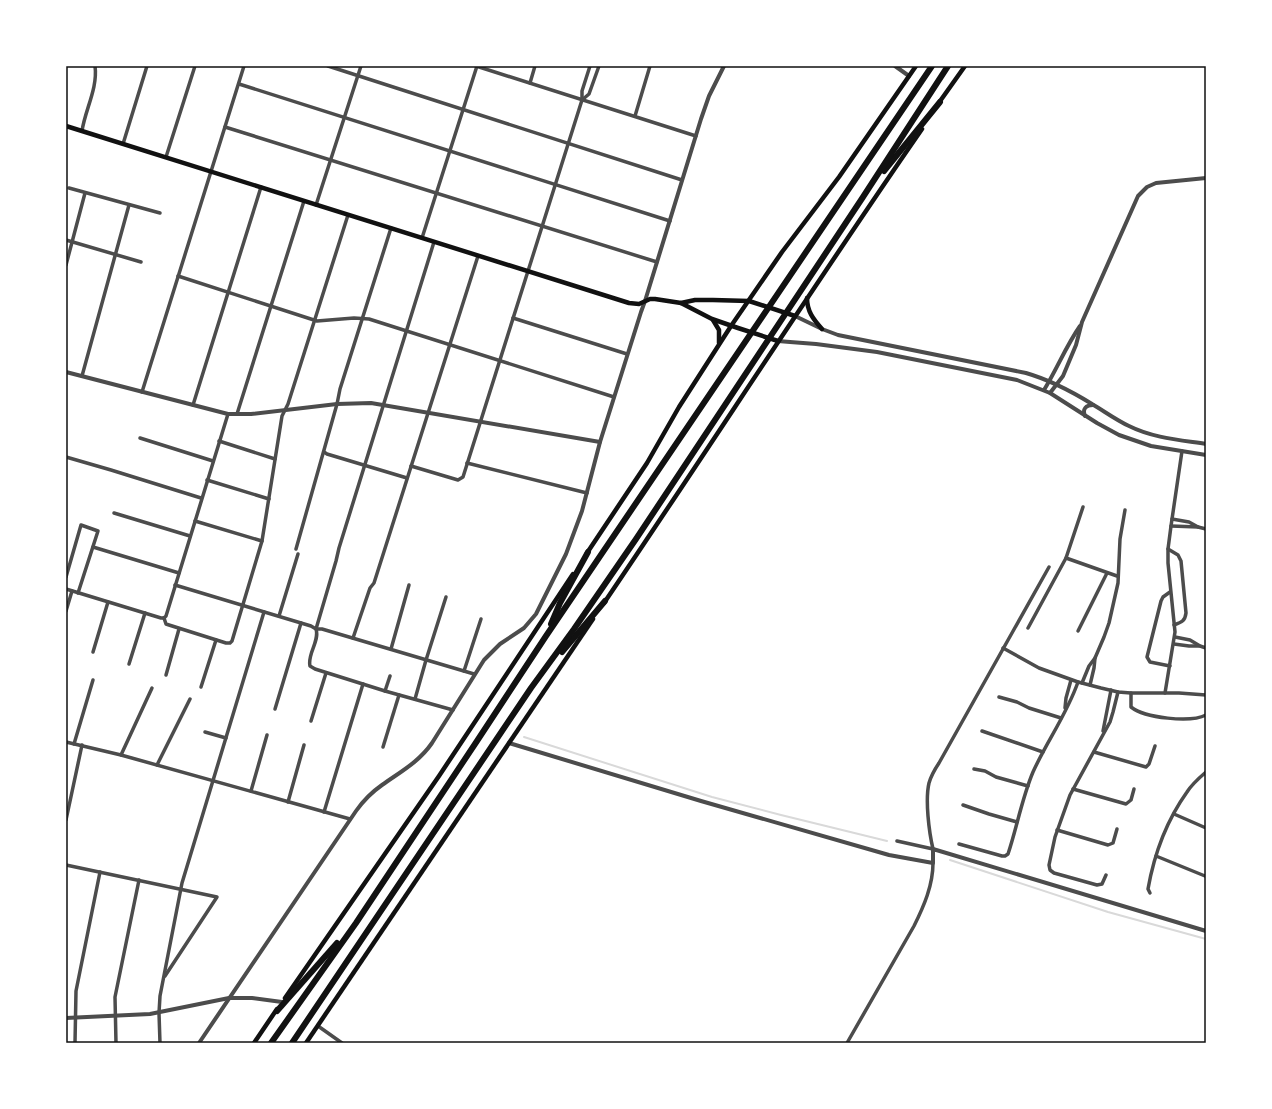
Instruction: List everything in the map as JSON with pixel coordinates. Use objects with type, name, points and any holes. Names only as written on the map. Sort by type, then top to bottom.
[{"type":"highway","points":[[271,1043],[356,923],[546,636],[932,66]]},
{"type":"highway","points":[[293,1043],[531,688],[636,539],[948,66]]},
{"type":"highway","points":[[863,197],[940,102]]},
{"type":"highway","points":[[546,636],[560,603],[588,552]]},
{"type":"highway","points":[[531,688],[605,601]]},
{"type":"highway","points":[[277,1010],[356,923]]},
{"type":"main road","points":[[254,1043],[439,776],[647,463],[679,407],[731,326],[782,252],[839,177],[916,66]]},
{"type":"main road","points":[[306,1043],[726,421],[792,315],[807,298],[965,66]]},
{"type":"main road","points":[[66,126],[629,303],[639,304],[655,299],[681,303],[712,319],[776,340]]},
{"type":"main road","points":[[807,298],[810,313],[822,329]]},
{"type":"main road","points":[[681,303],[695,300],[749,301],[792,315]]},
{"type":"main road","points":[[712,319],[719,330],[719,345]]},
{"type":"street","points":[[82,131],[93,89],[95,66]]},
{"type":"street","points":[[123,144],[147,66]]},
{"type":"street","points":[[166,157],[195,66]]},
{"type":"street","points":[[142,392],[244,66]]},
{"type":"street","points":[[328,66],[682,180]]},
{"type":"street","points":[[316,205],[362,66]]},
{"type":"street","points":[[422,238],[476,66],[696,136]]},
{"type":"street","points":[[530,83],[536,66]]},
{"type":"street","points":[[411,466],[457,480],[460,480],[463,477],[582,100],[582,91],[590,66]]},
{"type":"street","points":[[582,100],[589,94],[599,66]]},
{"type":"street","points":[[635,116],[650,66]]},
{"type":"street","points":[[199,1043],[362,803],[374,791],[423,754],[432,743],[474,674],[490,653],[500,644],[524,628],[536,614],[571,541],[587,493],[600,442],[627,354],[696,136],[709,96],[724,66]]},
{"type":"street","points":[[895,66],[910,76]]},
{"type":"street","points":[[239,84],[670,221]]},
{"type":"street","points":[[226,127],[657,262]]},
{"type":"street","points":[[1050,393],[1063,376],[1076,345],[1082,322],[1138,196],[1151,184],[1206,178]]},
{"type":"street","points":[[193,405],[261,187]]},
{"type":"street","points":[[70,188],[160,214]]},
{"type":"street","points":[[66,265],[85,193]]},
{"type":"street","points":[[237,414],[304,201]]},
{"type":"street","points":[[82,376],[129,205]]},
{"type":"street","points":[[228,414],[166,616],[164,618],[166,624],[179,629],[230,643],[232,641],[262,541],[282,416],[288,404],[348,215]]},
{"type":"street","points":[[296,549],[338,404],[340,389],[391,228]]},
{"type":"street","points":[[66,240],[141,262]]},
{"type":"street","points":[[434,242],[339,548],[316,629],[317,635],[309,663],[313,669],[453,710]]},
{"type":"street","points":[[353,638],[370,588],[374,583],[478,256]]},
{"type":"street","points":[[178,276],[315,320],[322,321],[363,318],[614,397]]},
{"type":"street","points":[[792,315],[838,335],[1026,372],[1057,384],[1121,422],[1142,432],[1206,444]]},
{"type":"street","points":[[513,318],[627,354]]},
{"type":"street","points":[[1044,390],[1050,381],[1069,341],[1082,322]]},
{"type":"street","points":[[776,340],[877,352],[1004,377],[1030,384],[1044,390],[1113,432],[1130,439],[1151,446],[1206,455]]},
{"type":"street","points":[[66,372],[228,414],[359,403],[429,412],[600,442]]},
{"type":"street","points":[[1085,416],[1085,408],[1089,405],[1093,405]]},
{"type":"street","points":[[140,438],[213,461]]},
{"type":"street","points":[[219,441],[275,459]]},
{"type":"street","points":[[1165,693],[1175,637],[1170,592],[1168,549],[1182,451]]},
{"type":"street","points":[[324,452],[407,478]]},
{"type":"street","points":[[66,457],[201,498]]},
{"type":"street","points":[[467,463],[587,493]]},
{"type":"street","points":[[207,480],[269,499]]},
{"type":"street","points":[[1028,628],[1066,558],[1084,507]]},
{"type":"street","points":[[1082,683],[1107,630],[1118,583],[1117,576],[1120,567],[1120,539],[1125,510]]},
{"type":"street","points":[[114,513],[190,536]]},
{"type":"street","points":[[1172,519],[1189,522],[1198,527]]},
{"type":"street","points":[[195,521],[262,541]]},
{"type":"street","points":[[66,577],[81,525],[98,531],[78,593]]},
{"type":"street","points":[[1171,526],[1198,527],[1206,529]]},
{"type":"street","points":[[93,547],[179,573]]},
{"type":"street","points":[[1168,549],[1178,555],[1181,561],[1186,612],[1183,621],[1174,625]]},
{"type":"street","points":[[279,616],[298,554]]},
{"type":"street","points":[[1066,558],[1117,576]]},
{"type":"street","points":[[847,1043],[923,909],[932,878],[933,863],[933,849],[930,837],[928,808],[929,782],[1049,567]]},
{"type":"street","points":[[1078,631],[1107,573]]},
{"type":"street","points":[[175,585],[279,616],[316,629],[322,629],[474,674]]},
{"type":"street","points":[[391,649],[409,585]]},
{"type":"street","points":[[66,589],[164,618]]},
{"type":"street","points":[[66,611],[72,591]]},
{"type":"street","points":[[1170,592],[1163,597],[1161,602],[1147,656],[1150,662],[1170,666]]},
{"type":"street","points":[[415,699],[446,597]]},
{"type":"street","points":[[93,652],[108,602]]},
{"type":"street","points":[[160,1043],[160,996],[181,889],[264,612]]},
{"type":"street","points":[[129,664],[145,613]]},
{"type":"street","points":[[464,671],[481,619]]},
{"type":"street","points":[[275,709],[301,623]]},
{"type":"street","points":[[166,675],[179,629]]},
{"type":"street","points":[[1175,637],[1190,640],[1206,648]]},
{"type":"street","points":[[201,687],[216,640]]},
{"type":"street","points":[[1174,644],[1200,646]]},
{"type":"street","points":[[1003,648],[1039,668],[1071,680],[1118,692],[1206,694]]},
{"type":"street","points":[[1090,685],[1095,658]]},
{"type":"street","points":[[311,721],[326,673]]},
{"type":"street","points":[[385,691],[390,676]]},
{"type":"street","points":[[74,744],[93,680]]},
{"type":"street","points":[[1065,710],[1066,698],[1071,680]]},
{"type":"street","points":[[959,844],[1000,856],[1005,856],[1008,854],[1028,786],[1043,752],[1072,698],[1078,682]]},
{"type":"street","points":[[324,812],[363,684]]},
{"type":"street","points":[[121,755],[152,688]]},
{"type":"street","points":[[1102,734],[1111,690]]},
{"type":"street","points":[[1106,875],[1102,884],[1099,886],[1057,874],[1051,871],[1049,865],[1057,830],[1072,789],[1094,752],[1112,717],[1118,692]]},
{"type":"street","points":[[1131,693],[1131,707],[1134,710],[1166,718],[1186,719],[1206,715]]},
{"type":"street","points":[[383,747],[399,695]]},
{"type":"street","points":[[999,697],[1061,718]]},
{"type":"street","points":[[157,765],[190,700]]},
{"type":"street","points":[[982,731],[1043,752]]},
{"type":"street","points":[[205,732],[226,738]]},
{"type":"street","points":[[251,791],[268,735]]},
{"type":"street","points":[[66,742],[121,755],[350,819]]},
{"type":"street","points":[[509,743],[701,801],[882,853],[906,859],[933,863]]},
{"type":"street","points":[[66,820],[82,745]]},
{"type":"street","points":[[288,802],[304,745]]},
{"type":"street","points":[[1094,752],[1146,767],[1149,764],[1155,746]]},
{"type":"street","points":[[974,769],[988,772],[996,777],[1028,786]]},
{"type":"street","points":[[1150,893],[1148,889],[1156,856],[1174,814],[1186,793],[1206,772]]},
{"type":"street","points":[[1201,776],[1206,778]]},
{"type":"street","points":[[1072,789],[1126,804],[1131,800],[1134,789]]},
{"type":"street","points":[[963,805],[1017,822]]},
{"type":"street","points":[[1174,814],[1206,828]]},
{"type":"street","points":[[1057,830],[1110,845],[1113,843],[1117,830]]},
{"type":"street","points":[[897,841],[933,849],[1206,931]]},
{"type":"street","points":[[1156,856],[1205,876]]},
{"type":"street","points":[[66,865],[217,898],[163,978]]},
{"type":"street","points":[[75,1043],[77,984],[100,872]]},
{"type":"street","points":[[116,1043],[115,997],[139,880]]},
{"type":"street","points":[[66,1018],[159,1013],[229,998],[252,998],[282,1002]]},
{"type":"street","points":[[318,1026],[342,1043]]},
{"type":"waterway","points":[[524,737],[712,797],[887,841]]},
{"type":"waterway","points":[[950,860],[1108,912],[1206,939]]}]
